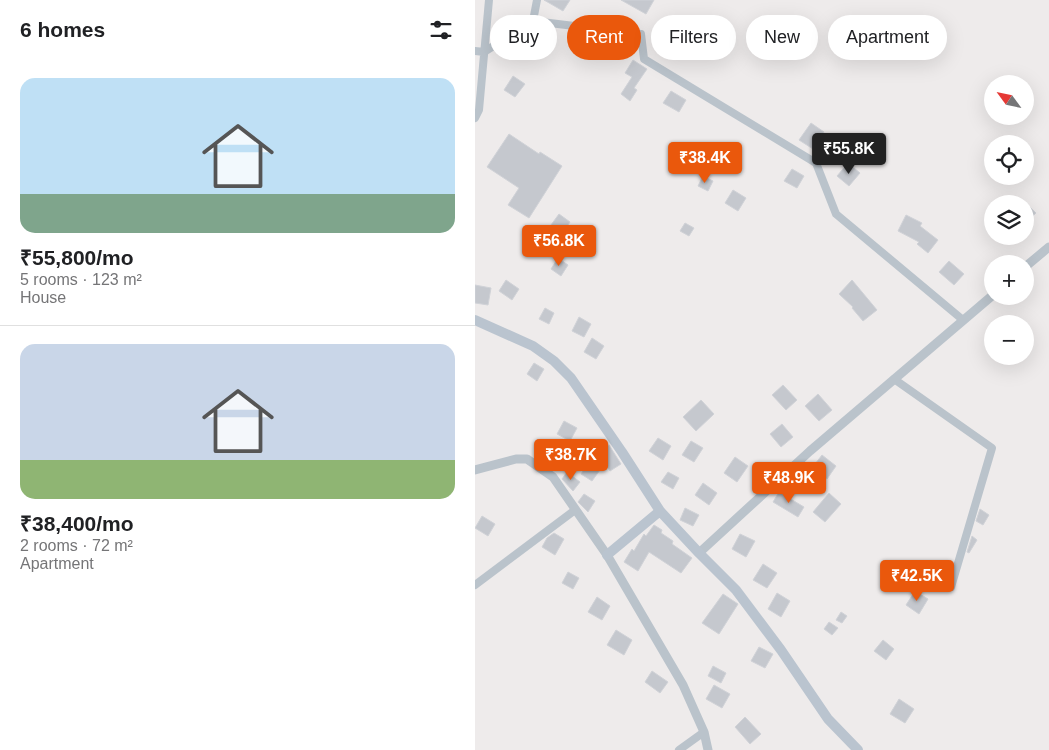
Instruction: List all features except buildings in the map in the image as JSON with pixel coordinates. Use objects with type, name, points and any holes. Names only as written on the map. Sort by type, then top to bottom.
[{"type":"main road","points":[[475,320],[533,346],[554,360],[571,378],[660,511],[736,590],[781,650],[828,719],[858,750]]},
{"type":"main road","points":[[607,555],[660,511]]},
{"type":"street","points":[[475,118],[479,110],[489,0]]},
{"type":"street","points":[[534,15],[537,0]]},
{"type":"street","points":[[557,24],[641,34],[644,59],[817,163],[836,214],[963,320]]},
{"type":"street","points":[[475,51],[485,52],[490,49]]},
{"type":"street","points":[[1034,260],[1049,247]]},
{"type":"street","points":[[699,553],[810,451],[984,302]]},
{"type":"street","points":[[894,379],[993,448],[951,588]]},
{"type":"street","points":[[475,470],[516,459],[527,459],[553,477],[607,555],[683,685],[704,732],[707,750]]},
{"type":"street","points":[[475,585],[575,510]]},
{"type":"street","points":[[679,750],[704,732]]}]
